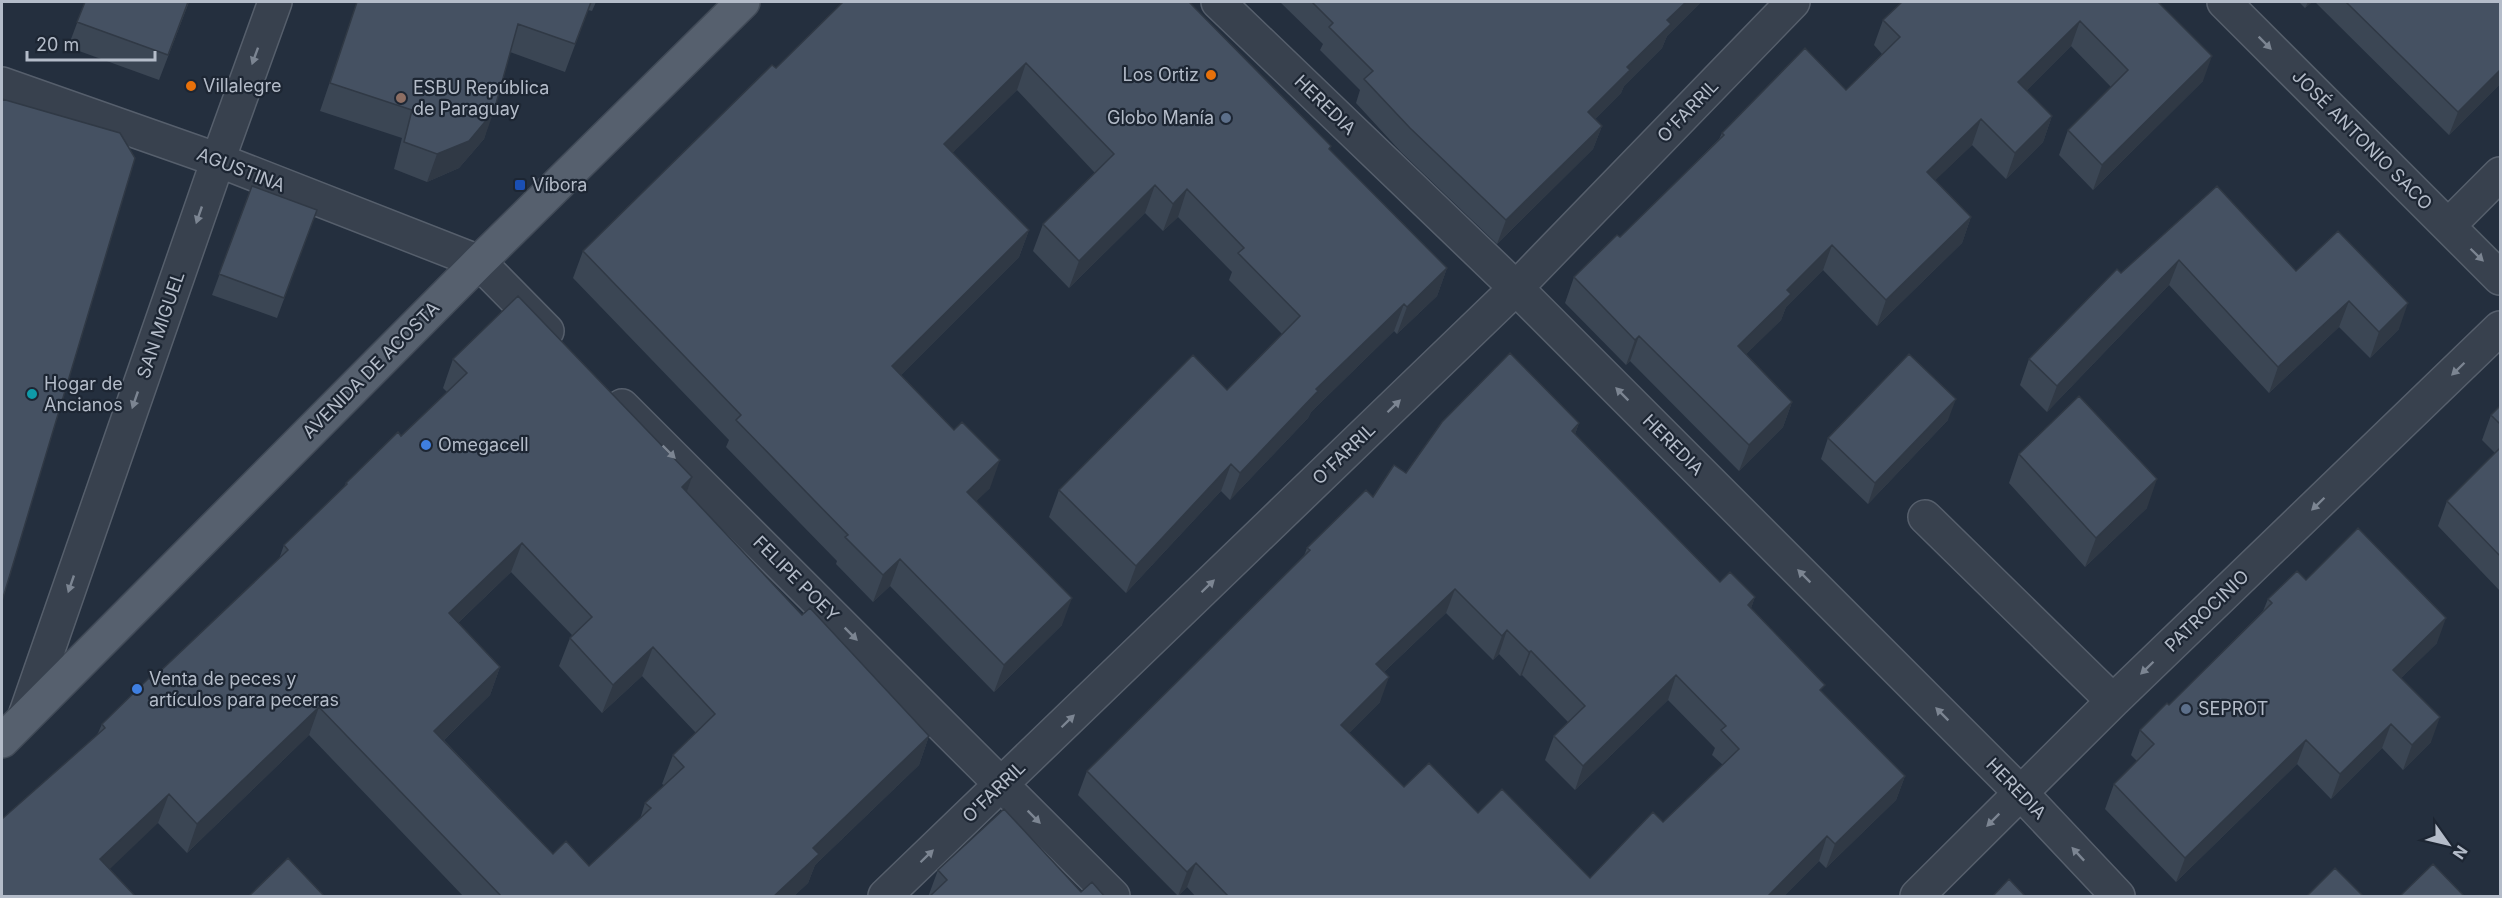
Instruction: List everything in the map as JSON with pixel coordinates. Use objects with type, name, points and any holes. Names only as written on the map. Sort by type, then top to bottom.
[{"type":"main road","name":"AVENIDA DE ACOSTA","points":[[2,741],[479,262],[743,2]]},
{"type":"street","name":"SAN MIGUEL","points":[[25,716],[275,2]]},
{"type":"street","name":"HEREDIA","points":[[1218,2],[1516,288],[2020,792],[2118,897]]},
{"type":"street","name":"O'FARRIL","points":[[885,897],[1516,288],[1793,2]]},
{"type":"street","name":"JOSÉ ANTONIO SACO","points":[[2224,2],[2500,278]]},
{"type":"street","name":"AGUSTINA","points":[[2,84],[218,160],[479,262]]},
{"type":"street","points":[[2448,226],[2500,174]]},
{"type":"street","points":[[479,262],[566,350]]},
{"type":"street","name":"PATROCINIO","points":[[1917,897],[2113,701],[2500,328]]},
{"type":"street","name":"FELIPE POEY","points":[[600,383],[1113,897]]},
{"type":"street","points":[[1925,517],[2113,701]]},
{"type":"building","points":[[85,2],[188,2],[168,55],[77,22]]},
{"type":"building","points":[[357,2],[591,2],[575,44],[518,24],[494,111],[469,141],[437,154],[404,142],[412,110],[330,83]]},
{"type":"building","points":[[843,2],[1189,2],[1331,146],[1329,149],[1447,268],[1407,307],[1404,304],[1316,389],[1318,391],[1240,473],[1231,464],[1136,566],[1059,490],[1193,355],[1227,390],[1300,316],[1238,253],[1244,248],[1187,189],[1173,204],[1155,185],[1079,261],[1043,224],[1114,154],[1026,63],[944,144],[1029,230],[892,366],[954,430],[962,422],[1000,460],[967,492],[1072,598],[1004,665],[900,559],[883,575],[845,537],[848,535],[736,420],[741,415],[583,251],[772,65],[776,68]]},
{"type":"building","points":[[1312,2],[1686,2],[1667,20],[1671,24],[1627,67],[1630,70],[1588,112],[1602,126],[1506,220],[1410,128],[1364,79],[1373,71],[1329,27],[1333,23]]},
{"type":"building","points":[[1902,2],[2158,2],[2212,56],[2102,165],[2068,130],[2128,70],[2080,21],[2018,82],[2052,116],[2015,153],[1981,119],[1927,172],[1971,217],[1886,300],[1832,245],[1787,290],[1791,294],[1738,346],[1792,402],[1749,445],[1639,336],[1635,340],[1574,277],[1617,235],[1620,237],[1724,135],[1722,133],[1805,48],[1846,90],[1900,37],[1883,20]]},
{"type":"building","points":[[2346,2],[2500,2],[2500,70],[2458,112]]},
{"type":"building","name":"Hogar de Ancianos","points":[[2,99],[120,133],[135,158],[2,601]]},
{"type":"building","points":[[252,186],[317,210],[284,298],[219,274]]},
{"type":"building","points":[[2217,186],[2296,271],[2338,231],[2408,303],[2379,332],[2349,301],[2278,367],[2179,260],[2057,386],[2029,359],[2117,269],[2121,273]]},
{"type":"building","points":[[518,296],[692,477],[682,487],[802,615],[810,608],[929,736],[813,848],[819,854],[773,897],[502,897],[319,707],[197,824],[169,794],[100,859],[136,897],[2,897],[2,819],[105,728],[102,724],[288,550],[284,545],[398,432],[401,436],[467,373],[453,359]],"holes":[[[522,543],[592,617],[570,638],[613,685],[653,647],[715,714],[673,755],[684,767],[645,803],[651,808],[589,866],[566,841],[553,854],[434,731],[500,667],[449,613]]]},
{"type":"building","points":[[1510,353],[1579,423],[1572,431],[1720,582],[1730,572],[1755,597],[1748,605],[1825,685],[1820,690],[1905,776],[1835,844],[1827,836],[1767,897],[1229,897],[1196,863],[1187,872],[1087,771],[1310,550],[1307,548],[1366,490],[1373,497],[1394,465],[1406,473],[1442,422]],"holes":[[[1455,589],[1502,636],[1507,630],[1585,706],[1554,736],[1583,766],[1676,675],[1726,726],[1721,730],[1739,749],[1663,822],[1653,812],[1590,878],[1502,789],[1478,813],[1429,763],[1404,787],[1341,725],[1389,677],[1376,664]]]},
{"type":"building","points":[[1909,354],[1956,399],[1875,483],[1828,438]]},
{"type":"building","points":[[2079,396],[2157,479],[2096,538],[2019,454]]},
{"type":"building","points":[[2500,406],[2500,424],[2491,415]]},
{"type":"building","points":[[2500,448],[2500,556],[2447,501]]},
{"type":"building","points":[[2358,528],[2446,618],[2393,670],[2440,717],[2412,745],[2391,724],[2340,774],[2306,740],[2185,858],[2114,784],[2154,744],[2140,730],[2167,703],[2169,705],[2272,603],[2268,599],[2297,571],[2306,580]]},
{"type":"building","points":[[1004,809],[1081,892],[1092,882],[1105,897],[929,897],[947,880],[938,870]]},
{"type":"building","points":[[288,858],[325,897],[248,897]]},
{"type":"building","points":[[2433,864],[2465,897],[2399,897]]},
{"type":"building","points":[[2335,868],[2364,897],[2306,897]]},
{"type":"building","points":[[2009,879],[2026,897],[1992,897]]},
{"type":"place","name":"Los Ortiz","points":[[1211,75]]},
{"type":"place","name":"Villalegre","points":[[191,86]]},
{"type":"place","name":"ESBU República de Paraguay","points":[[401,98]]},
{"type":"place","name":"Globo Manía","points":[[1226,118]]},
{"type":"place","name":"Víbora","points":[[520,185]]},
{"type":"place","name":"Hogar de Ancianos","points":[[32,394]]},
{"type":"place","name":"Omegacell","points":[[426,445]]},
{"type":"place","name":"Venta de peces y artículos para peceras","points":[[137,689]]},
{"type":"place","name":"SEPROT","points":[[2186,709]]}]
